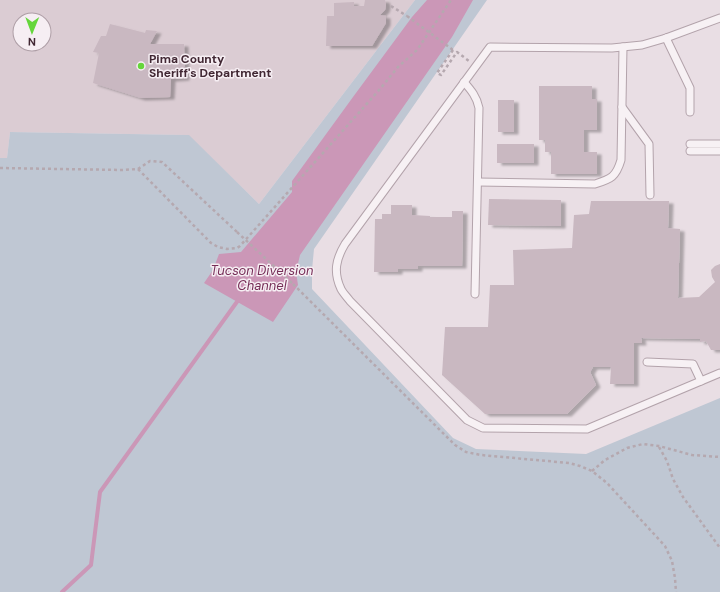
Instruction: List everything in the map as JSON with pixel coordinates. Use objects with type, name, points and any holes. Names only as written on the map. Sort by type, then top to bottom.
[{"type":"lane","points":[[720,18],[666,38],[642,45],[612,48],[490,47],[359,224],[339,254],[336,265],[337,277],[341,290],[350,301],[467,420],[483,428],[588,429],[720,373]]},
{"type":"lane","points":[[666,38],[690,88],[690,112]]},
{"type":"lane","points":[[478,182],[595,184],[614,175],[618,170],[621,160],[623,47]]},
{"type":"lane","points":[[464,82],[474,95],[478,102],[479,108],[475,294]]},
{"type":"lane","points":[[622,107],[649,144],[650,195]]},
{"type":"lane","points":[[720,144],[690,147],[720,151]]},
{"type":"lane","points":[[647,362],[693,364],[701,381]]},
{"type":"path","points":[[138,169],[211,243],[218,247],[227,249],[237,248],[261,223],[398,67],[417,50],[451,0]]},
{"type":"path","points":[[391,6],[453,50],[437,73],[441,75],[457,52],[476,66]]},
{"type":"path","points":[[0,168],[114,170],[138,169],[150,161],[162,162],[293,284]]},
{"type":"path","points":[[592,471],[605,460],[628,448],[643,444],[659,446],[692,455],[720,457]]},
{"type":"path","points":[[659,446],[667,461],[672,479],[683,497],[720,548]]},
{"type":"shaded area","points":[[0,0],[415,0],[259,204],[188,135],[10,132],[7,158],[0,158]]},
{"type":"shaded area","points":[[415,0],[487,0],[314,249],[312,289],[453,438],[476,449],[586,454],[720,398],[720,592],[0,592],[0,158],[7,158],[10,132],[189,135],[259,204]]},
{"type":"water","name":"Tucson Diversion Channel","points":[[427,0],[473,0],[452,37],[300,255],[296,272],[298,285],[273,322],[204,283],[213,270],[219,254],[241,252],[292,192],[292,181],[412,17]]},
{"type":"building","points":[[365,0],[385,0],[386,3],[385,10],[380,15],[386,16],[386,23],[372,46],[326,46],[327,16],[334,16],[334,3],[354,2],[354,6],[364,6]]},
{"type":"building","name":"Pima County Sheriff's Department","points":[[110,24],[145,33],[146,30],[157,31],[150,44],[184,44],[185,78],[171,79],[170,97],[141,98],[93,83],[99,53],[93,52],[101,36],[106,36]]},
{"type":"building","points":[[539,86],[592,86],[592,99],[597,99],[597,130],[584,130],[584,152],[597,152],[597,174],[551,174],[551,152],[545,152],[545,140],[539,140]]},
{"type":"building","points":[[498,100],[514,100],[514,132],[498,132]]},
{"type":"building","points":[[497,144],[534,144],[534,163],[497,163]]},
{"type":"building","points":[[489,199],[561,200],[561,226],[488,225]]},
{"type":"building","points":[[591,201],[669,201],[668,228],[680,229],[678,298],[699,297],[715,282],[712,277],[711,270],[720,264],[720,350],[711,350],[706,341],[700,342],[700,339],[641,338],[642,343],[634,343],[634,384],[610,384],[611,367],[593,367],[590,372],[596,385],[567,414],[485,414],[442,375],[445,327],[488,327],[490,285],[514,285],[513,250],[572,248],[574,215],[589,214]]},
{"type":"building","points":[[391,205],[412,205],[412,215],[430,217],[452,217],[452,211],[463,211],[462,266],[418,266],[418,269],[398,269],[398,272],[374,272],[375,219],[382,219],[382,214],[391,214]]},
{"type":"waterway","name":"Tucson Diversion Channel","points":[[62,592],[91,565],[100,492],[239,299]]},
{"type":"place","name":"Pima County Sheriff's Department","points":[[141,66]]}]
